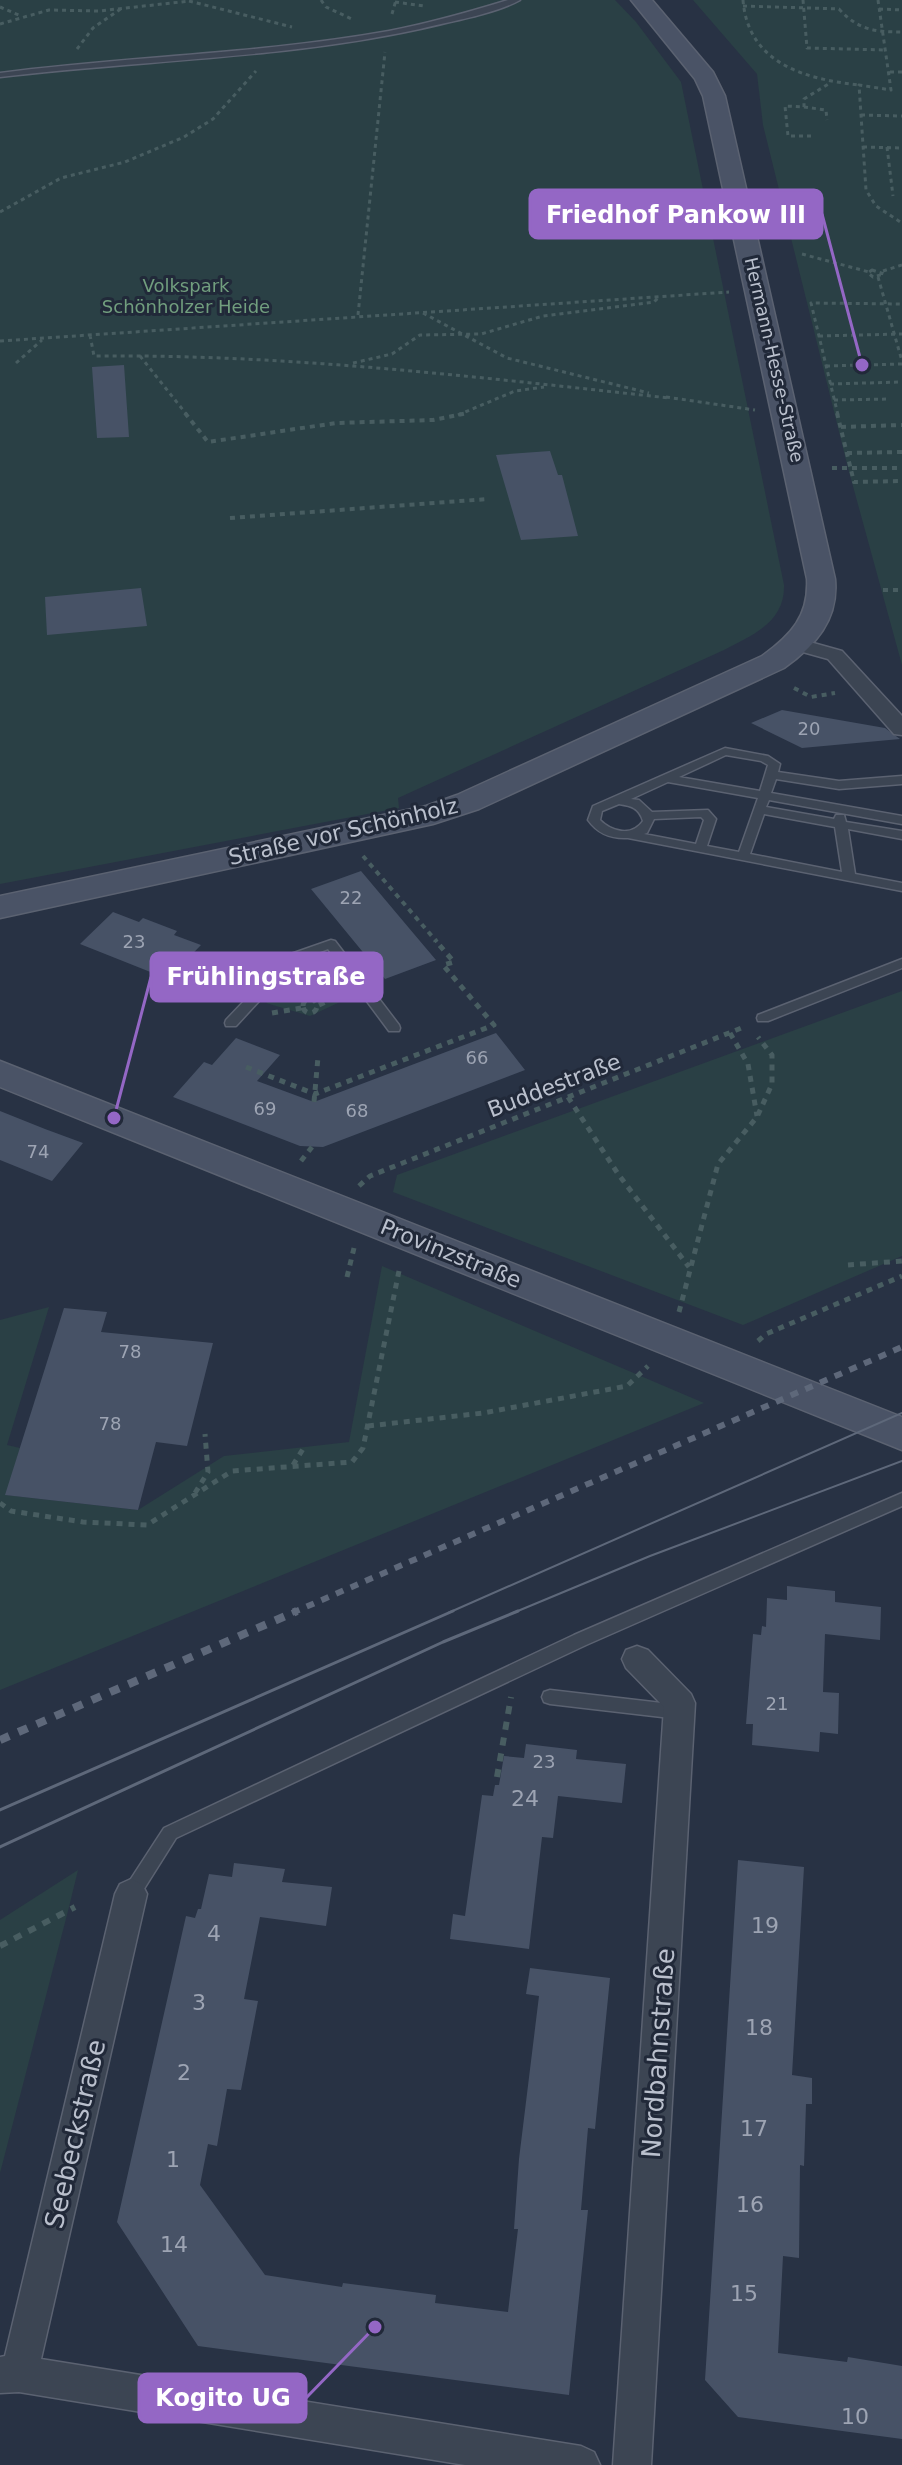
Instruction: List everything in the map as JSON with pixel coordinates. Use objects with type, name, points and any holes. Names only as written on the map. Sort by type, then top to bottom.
[{"type":"main road","name":"Hermann-Hesse-Straße","points":[[641,0],[705,77],[718,111],[824,594],[813,625],[799,645]]},
{"type":"main road","name":"Straße vor Schönholz","points":[[0,907],[433,814],[468,802],[760,668],[799,645]]},
{"type":"main road","name":"Provinzstraße","points":[[0,1073],[902,1434]]},
{"type":"street","points":[[799,645],[835,655],[902,729]]},
{"type":"street","points":[[637,1659],[680,1703],[679,1712]]},
{"type":"street","name":"Nordbahnstraße","points":[[632,2465],[679,1712]]},
{"type":"street","name":"Seebeckstraße","points":[[10,2375],[131,1894]]},
{"type":"street","points":[[10,2375],[581,2465]]},
{"type":"lane","points":[[0,75],[59,66],[278,47],[386,34],[455,20],[516,0]]},
{"type":"lane","points":[[743,857],[772,775],[774,764],[764,758],[725,751],[602,805],[594,815],[594,820],[611,834],[630,835],[700,849],[902,887]]},
{"type":"lane","points":[[772,775],[839,785],[902,780]]},
{"type":"lane","points":[[667,778],[762,804],[840,817],[902,820]]},
{"type":"lane","points":[[618,800],[635,803],[649,816],[704,813],[710,819],[700,849]]},
{"type":"lane","points":[[630,835],[643,830],[649,816]]},
{"type":"lane","points":[[840,817],[902,835]]},
{"type":"lane","points":[[840,817],[849,877]]},
{"type":"lane","points":[[231,1023],[292,958],[331,944],[394,1028]]},
{"type":"lane","points":[[763,1018],[902,963]]},
{"type":"lane","points":[[131,1894],[170,1833],[580,1640],[902,1499]]},
{"type":"lane","points":[[550,1697],[679,1712]]},
{"type":"path","points":[[0,24],[49,10],[99,11],[189,0],[296,28]]},
{"type":"path","points":[[743,0],[750,30],[772,57],[807,77],[830,83],[902,90]]},
{"type":"path","points":[[803,0],[807,48],[886,50]]},
{"type":"path","points":[[878,0],[891,90]]},
{"type":"path","points":[[59,66],[93,28],[119,12],[123,6]]},
{"type":"path","points":[[743,6],[839,9],[857,27],[902,32]]},
{"type":"path","points":[[0,7],[22,16]]},
{"type":"path","points":[[879,9],[902,10]]},
{"type":"path","points":[[358,315],[386,34]]},
{"type":"path","points":[[0,212],[61,178],[125,162],[184,137],[213,119],[278,47]]},
{"type":"path","points":[[890,72],[902,72]]},
{"type":"path","points":[[804,107],[804,99],[811,92],[830,83]]},
{"type":"path","points":[[859,85],[866,190],[876,206],[902,223]]},
{"type":"path","points":[[811,136],[788,136],[785,106],[826,110],[827,120]]},
{"type":"path","points":[[861,115],[902,116]]},
{"type":"path","points":[[863,147],[902,148]]},
{"type":"path","points":[[887,147],[893,196]]},
{"type":"path","points":[[893,217],[902,214]]},
{"type":"path","points":[[802,254],[878,277],[902,363],[826,366]]},
{"type":"path","points":[[869,272],[902,265]]},
{"type":"path","points":[[878,277],[883,275],[882,271]]},
{"type":"path","points":[[0,341],[734,292]]},
{"type":"path","points":[[344,364],[392,354],[420,335],[481,334],[543,316],[654,302],[661,296]]},
{"type":"path","points":[[902,304],[811,303],[854,482],[902,481]]},
{"type":"path","points":[[421,311],[507,358],[669,398]]},
{"type":"path","points":[[819,336],[902,334]]},
{"type":"path","points":[[90,335],[94,356],[139,355],[344,364],[756,410]]},
{"type":"path","points":[[16,363],[44,338]]},
{"type":"path","points":[[139,355],[208,442],[336,423],[433,420],[469,413],[515,391],[557,386]]},
{"type":"path","points":[[830,384],[902,382]]},
{"type":"path","points":[[834,400],[889,399]]},
{"type":"path","points":[[841,427],[902,425]]},
{"type":"path","points":[[847,453],[902,452]]},
{"type":"path","points":[[832,468],[902,468]]},
{"type":"path","points":[[230,518],[488,499]]},
{"type":"path","points":[[883,590],[902,590]]},
{"type":"path","points":[[794,688],[811,697],[843,692]]},
{"type":"path","points":[[246,1067],[315,1094],[494,1025],[443,965],[454,962],[360,852]]},
{"type":"path","points":[[260,1022],[279,1010],[301,1008]]},
{"type":"path","name":"Buddestraße","points":[[360,1185],[370,1176],[748,1025],[772,1055],[772,1084],[757,1117]]},
{"type":"path","points":[[678,1313],[718,1164],[757,1117],[748,1064],[730,1033]]},
{"type":"path","points":[[314,1102],[318,1057]]},
{"type":"path","points":[[568,1097],[618,1174],[689,1268]]},
{"type":"path","points":[[301,1161],[312,1147]]},
{"type":"path","points":[[347,1277],[354,1248]]},
{"type":"path","points":[[848,1265],[902,1261]]},
{"type":"path","points":[[0,1511],[83,1522],[147,1525],[232,1471],[352,1462],[363,1448],[400,1266]]},
{"type":"path","points":[[758,1341],[766,1334],[902,1276]]},
{"type":"path","points":[[368,1426],[483,1413],[627,1386],[648,1366]]},
{"type":"path","points":[[193,1496],[208,1472],[205,1434]]},
{"type":"path","points":[[293,1466],[303,1449]]},
{"type":"path","points":[[0,1503],[11,1511]]},
{"type":"path","points":[[497,1777],[511,1694],[550,1697]]},
{"type":"path","points":[[0,1946],[75,1907]]},
{"type":"green space","name":"Volkspark Schönholzer Heide","points":[[0,0],[615,0],[636,22],[681,82],[784,585],[783,598],[773,618],[756,633],[724,650],[398,798],[399,808],[0,884]]},
{"type":"green space","points":[[693,0],[902,0],[902,665],[848,468],[763,125],[757,74]]},
{"type":"green space","points":[[303,967],[327,970],[353,996],[310,1016],[266,1003]]},
{"type":"green space","points":[[902,991],[902,1256],[743,1325],[393,1192],[397,1175]]},
{"type":"green space","points":[[382,1266],[704,1403],[0,1690],[0,1320],[49,1307],[7,1445],[20,1448],[6,1495],[138,1510],[224,1456],[349,1442]]},
{"type":"green space","points":[[78,1870],[69,1907],[0,2173],[0,1920]]},
{"type":"building","points":[[124,365],[129,437],[97,438],[92,367]]},
{"type":"building","points":[[550,451],[558,475],[562,475],[578,536],[521,540],[496,455]]},
{"type":"building","points":[[141,588],[147,626],[47,635],[45,597]]},
{"type":"building","points":[[782,710],[885,728],[900,739],[802,748],[751,723]]},
{"type":"building","points":[[361,871],[436,960],[385,979],[311,889]]},
{"type":"building","points":[[113,912],[139,922],[143,918],[177,931],[174,935],[201,945],[168,979],[80,944]]},
{"type":"building","points":[[496,1033],[525,1070],[323,1147],[300,1146],[173,1097],[204,1062],[212,1065],[236,1038],[280,1055],[257,1081],[314,1102]]},
{"type":"building","points":[[0,1111],[83,1143],[52,1181],[0,1160]]},
{"type":"building","points":[[64,1308],[107,1312],[101,1332],[213,1343],[187,1446],[156,1442],[138,1510],[5,1495]]},
{"type":"building","points":[[787,1586],[835,1591],[835,1602],[881,1607],[880,1640],[825,1634],[823,1692],[839,1693],[838,1734],[820,1732],[819,1752],[752,1745],[753,1724],[746,1724],[753,1634],[761,1635],[762,1626],[766,1627],[767,1598],[787,1600]]},
{"type":"building","points":[[526,1744],[577,1750],[576,1759],[626,1764],[622,1803],[558,1796],[553,1838],[542,1837],[529,1949],[450,1939],[453,1914],[465,1916],[482,1795],[493,1796],[495,1785],[499,1785],[504,1756],[524,1758]]},
{"type":"building","points":[[738,1860],[804,1867],[792,2075],[812,2078],[812,2104],[806,2104],[804,2166],[800,2165],[799,2258],[783,2256],[778,2353],[847,2362],[848,2357],[902,2366],[902,2439],[738,2417],[705,2380]]},
{"type":"building","points":[[234,1863],[285,1869],[282,1882],[332,1887],[326,1926],[260,1917],[244,1999],[258,2001],[241,2090],[227,2089],[217,2146],[208,2144],[200,2185],[265,2275],[342,2287],[343,2283],[436,2295],[435,2303],[508,2312],[518,2229],[514,2229],[519,2159],[539,1996],[526,1994],[530,1968],[610,1978],[595,2129],[588,2128],[581,2210],[588,2210],[569,2395],[198,2346],[117,2222],[186,1916],[195,1918],[198,1909],[201,1909],[209,1874],[232,1877]]},
{"type":"tram line","points":[[448,1613],[902,1413]]},
{"type":"tram line","points":[[513,1613],[650,1556],[902,1461]]},
{"type":"tram line","points":[[0,1810],[453,1611]]},
{"type":"tram line","points":[[0,1847],[443,1642],[518,1611]]},
{"type":"railway","points":[[292,1613],[902,1347]]},
{"type":"railway","points":[[0,1740],[297,1611]]},
{"type":"place","name":"Friedhof Pankow III","points":[[862,365]]},
{"type":"place","name":"Frühlingstraße","points":[[114,1118]]},
{"type":"place","name":"Kogito UG","points":[[375,2327]]}]
